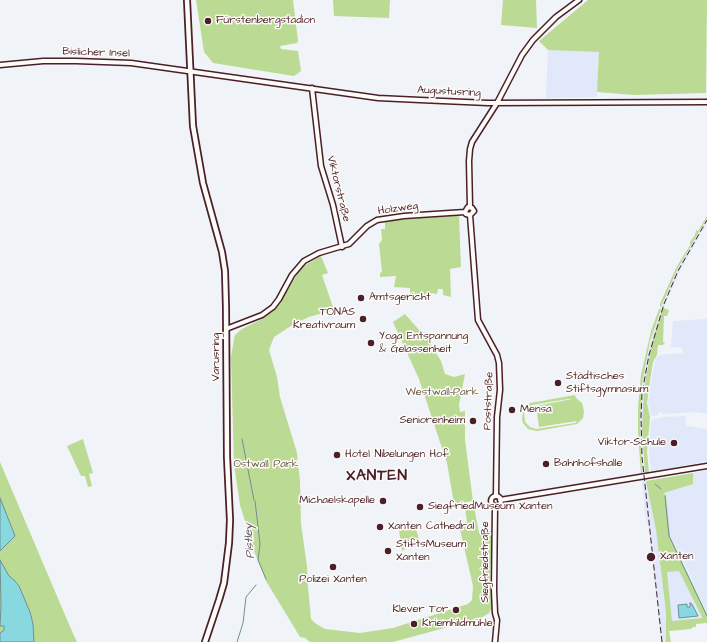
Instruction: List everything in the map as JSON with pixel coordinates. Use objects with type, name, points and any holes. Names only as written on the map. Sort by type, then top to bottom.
[{"type":"main road","name":"Varusring","points":[[187,0],[193,126],[200,170],[217,231],[225,271],[230,543],[222,588],[205,642]]},
{"type":"street","name":"Poststraße","points":[[496,496],[497,417],[500,390],[499,363],[497,355],[478,320],[470,215],[474,211],[470,207],[470,149],[472,142],[497,103],[532,40],[556,17],[579,0]]},
{"type":"street","name":"Bislicher Insel","points":[[0,65],[43,61],[109,62],[191,71]]},
{"type":"street","name":"Augustusring","points":[[191,71],[378,98],[497,103],[707,102]]},
{"type":"street","name":"Viktorstraße","points":[[312,88],[321,166],[333,205],[342,247]]},
{"type":"street","points":[[470,207],[466,208],[465,212],[466,214],[470,215]]},
{"type":"street","name":"Holzweg","points":[[342,247],[349,244],[367,226],[377,220],[404,216],[465,212]]},
{"type":"street","points":[[226,329],[262,315],[273,307],[292,275],[304,261],[319,253],[342,247]]},
{"type":"street","points":[[500,500],[707,466]]},
{"type":"street","points":[[496,496],[499,497],[500,500],[499,504],[495,506],[491,501],[492,497],[496,496]]},
{"type":"street","name":"Siegfriedstraße","points":[[495,506],[494,590],[495,613],[497,620],[495,642]]},
{"type":"shaded area","points":[[548,50],[599,52],[597,97],[546,98]]},
{"type":"shaded area","points":[[707,218],[707,223],[681,269],[662,311],[652,342],[644,390],[643,460],[656,530],[666,612],[666,642],[661,642],[642,482],[640,425],[642,384],[649,348],[659,312],[678,268]]},
{"type":"shaded area","points":[[707,319],[707,414],[695,412],[662,414],[662,412],[658,413],[658,415],[651,416],[648,403],[656,358],[659,355],[683,353],[682,347],[671,347],[673,321]]},
{"type":"shaded area","points":[[686,416],[685,423],[687,426],[707,429],[707,461],[651,472],[649,452],[651,421],[662,417]]},
{"type":"shaded area","points":[[707,470],[707,614],[683,560],[670,536],[664,493],[693,484],[693,473]]},
{"type":"shaded area","points":[[679,570],[703,618],[672,621],[667,572]]},
{"type":"green space","points":[[196,0],[293,0],[298,41],[297,43],[280,46],[281,49],[298,51],[301,71],[294,76],[213,63],[204,52]]},
{"type":"green space","points":[[333,0],[390,0],[389,18],[334,16]]},
{"type":"green space","points":[[503,0],[536,0],[537,28],[501,25]]},
{"type":"green space","points":[[588,0],[707,0],[706,93],[634,95],[597,92],[599,52],[548,50],[539,41]]},
{"type":"green space","points":[[459,215],[461,267],[450,269],[451,297],[443,295],[443,289],[438,289],[437,294],[432,293],[432,296],[410,297],[410,288],[394,287],[396,276],[380,277],[380,273],[382,272],[379,244],[382,240],[381,229],[385,229],[385,221]]},
{"type":"green space","points":[[707,216],[678,268],[660,307],[676,268],[690,245],[696,230],[698,231]]},
{"type":"green space","name":"Ostwall Park","points":[[321,256],[328,273],[322,275],[334,310],[309,317],[294,324],[274,337],[269,350],[277,377],[280,397],[297,453],[300,481],[301,524],[307,566],[311,619],[325,629],[360,633],[393,628],[468,604],[472,600],[473,586],[459,525],[467,522],[465,508],[474,507],[479,533],[492,531],[490,579],[492,608],[489,613],[481,618],[393,642],[310,642],[305,638],[300,637],[266,581],[254,551],[240,505],[234,465],[231,357],[234,339],[235,335],[242,329],[260,320],[274,310],[282,300],[299,271],[307,264]]},
{"type":"green space","points":[[663,308],[669,310],[667,316],[664,316],[663,342],[665,343],[663,345],[658,345],[650,381],[647,403],[650,417],[647,452],[649,473],[645,474],[642,428],[644,390],[652,342]]},
{"type":"green space","points":[[659,309],[661,309],[650,341],[642,384],[640,425],[641,474],[638,407],[641,375],[651,331]]},
{"type":"green space","name":"Westwall-Park","points":[[405,314],[428,340],[441,361],[445,374],[454,377],[465,374],[459,405],[460,412],[465,411],[465,440],[473,501],[454,504],[447,463],[419,379],[393,322]]},
{"type":"green space","points":[[575,395],[576,398],[582,403],[584,411],[583,418],[577,424],[537,431],[528,429],[523,423],[522,419],[523,412],[530,403]],"holes":[[[572,399],[536,406],[539,427],[577,421],[575,423],[536,429],[530,427],[525,422],[524,413],[528,407],[532,405]]]},
{"type":"green space","points":[[83,439],[93,473],[89,474],[92,486],[88,487],[85,476],[81,476],[67,446]]},
{"type":"green space","points":[[0,462],[71,629],[77,642],[0,642]]},
{"type":"green space","points":[[693,473],[693,484],[664,493],[666,496],[670,536],[707,614],[707,623],[696,624],[696,627],[691,629],[669,631],[671,642],[666,642],[666,612],[656,530],[646,481]],"holes":[[[679,571],[702,617],[672,621],[667,572]]]},
{"type":"green space","points":[[415,526],[419,539],[402,551],[399,530]]},
{"type":"water","points":[[0,498],[15,536],[0,551]]},
{"type":"water","points":[[0,560],[9,576],[19,586],[30,612],[33,624],[34,642],[0,642],[0,633],[4,630],[4,626],[0,626]]},
{"type":"water","points":[[690,603],[698,616],[679,618],[678,605],[687,604],[687,607],[690,607]]},
{"type":"waterway","name":"Pistley","points":[[242,439],[254,500]]},
{"type":"waterway","points":[[655,484],[661,489]]},
{"type":"waterway","points":[[665,496],[669,536],[707,616]]},
{"type":"waterway","name":"Pistley","points":[[255,501],[260,544],[258,560],[266,579]]},
{"type":"waterway","name":"Pistley","points":[[237,642],[243,623],[246,597],[256,585]]},
{"type":"railway","points":[[662,642],[642,457],[642,393],[649,355],[664,304],[678,271],[707,220]]},
{"type":"place","name":"Fürstenbergstadion","points":[[208,21]]},
{"type":"place","name":"Amtsgericht","points":[[361,298]]},
{"type":"place","name":"TONAS Kreativraum","points":[[363,319]]},
{"type":"place","name":"Yoga Entspannung & Gelassenheit","points":[[371,343]]},
{"type":"place","name":"Städtisches Stiftsgymnasium","points":[[558,383]]},
{"type":"place","name":"Mensa","points":[[512,410]]},
{"type":"place","name":"Seniorenheim","points":[[473,421]]},
{"type":"place","name":"Viktor-Schule","points":[[674,443]]},
{"type":"place","name":"Hotel Nibelungen Hof","points":[[337,455]]},
{"type":"place","name":"Bahnhofshalle","points":[[546,464]]},
{"type":"place","name":"Michaelskapelle","points":[[383,501]]},
{"type":"place","name":"SiegfriedMuseum Xanten","points":[[420,507]]},
{"type":"place","name":"Xanten Cathedral","points":[[380,527]]},
{"type":"place","name":"StiftsMuseum Xanten","points":[[388,551]]},
{"type":"place","name":"Xanten","points":[[651,557]]},
{"type":"place","name":"Polizei Xanten","points":[[333,567]]},
{"type":"place","name":"Klever Tor","points":[[456,610]]},
{"type":"place","name":"Kriemhildmühle","points":[[414,624]]},
{"type":"district","name":"XANTEN","points":[[377,477]]}]
